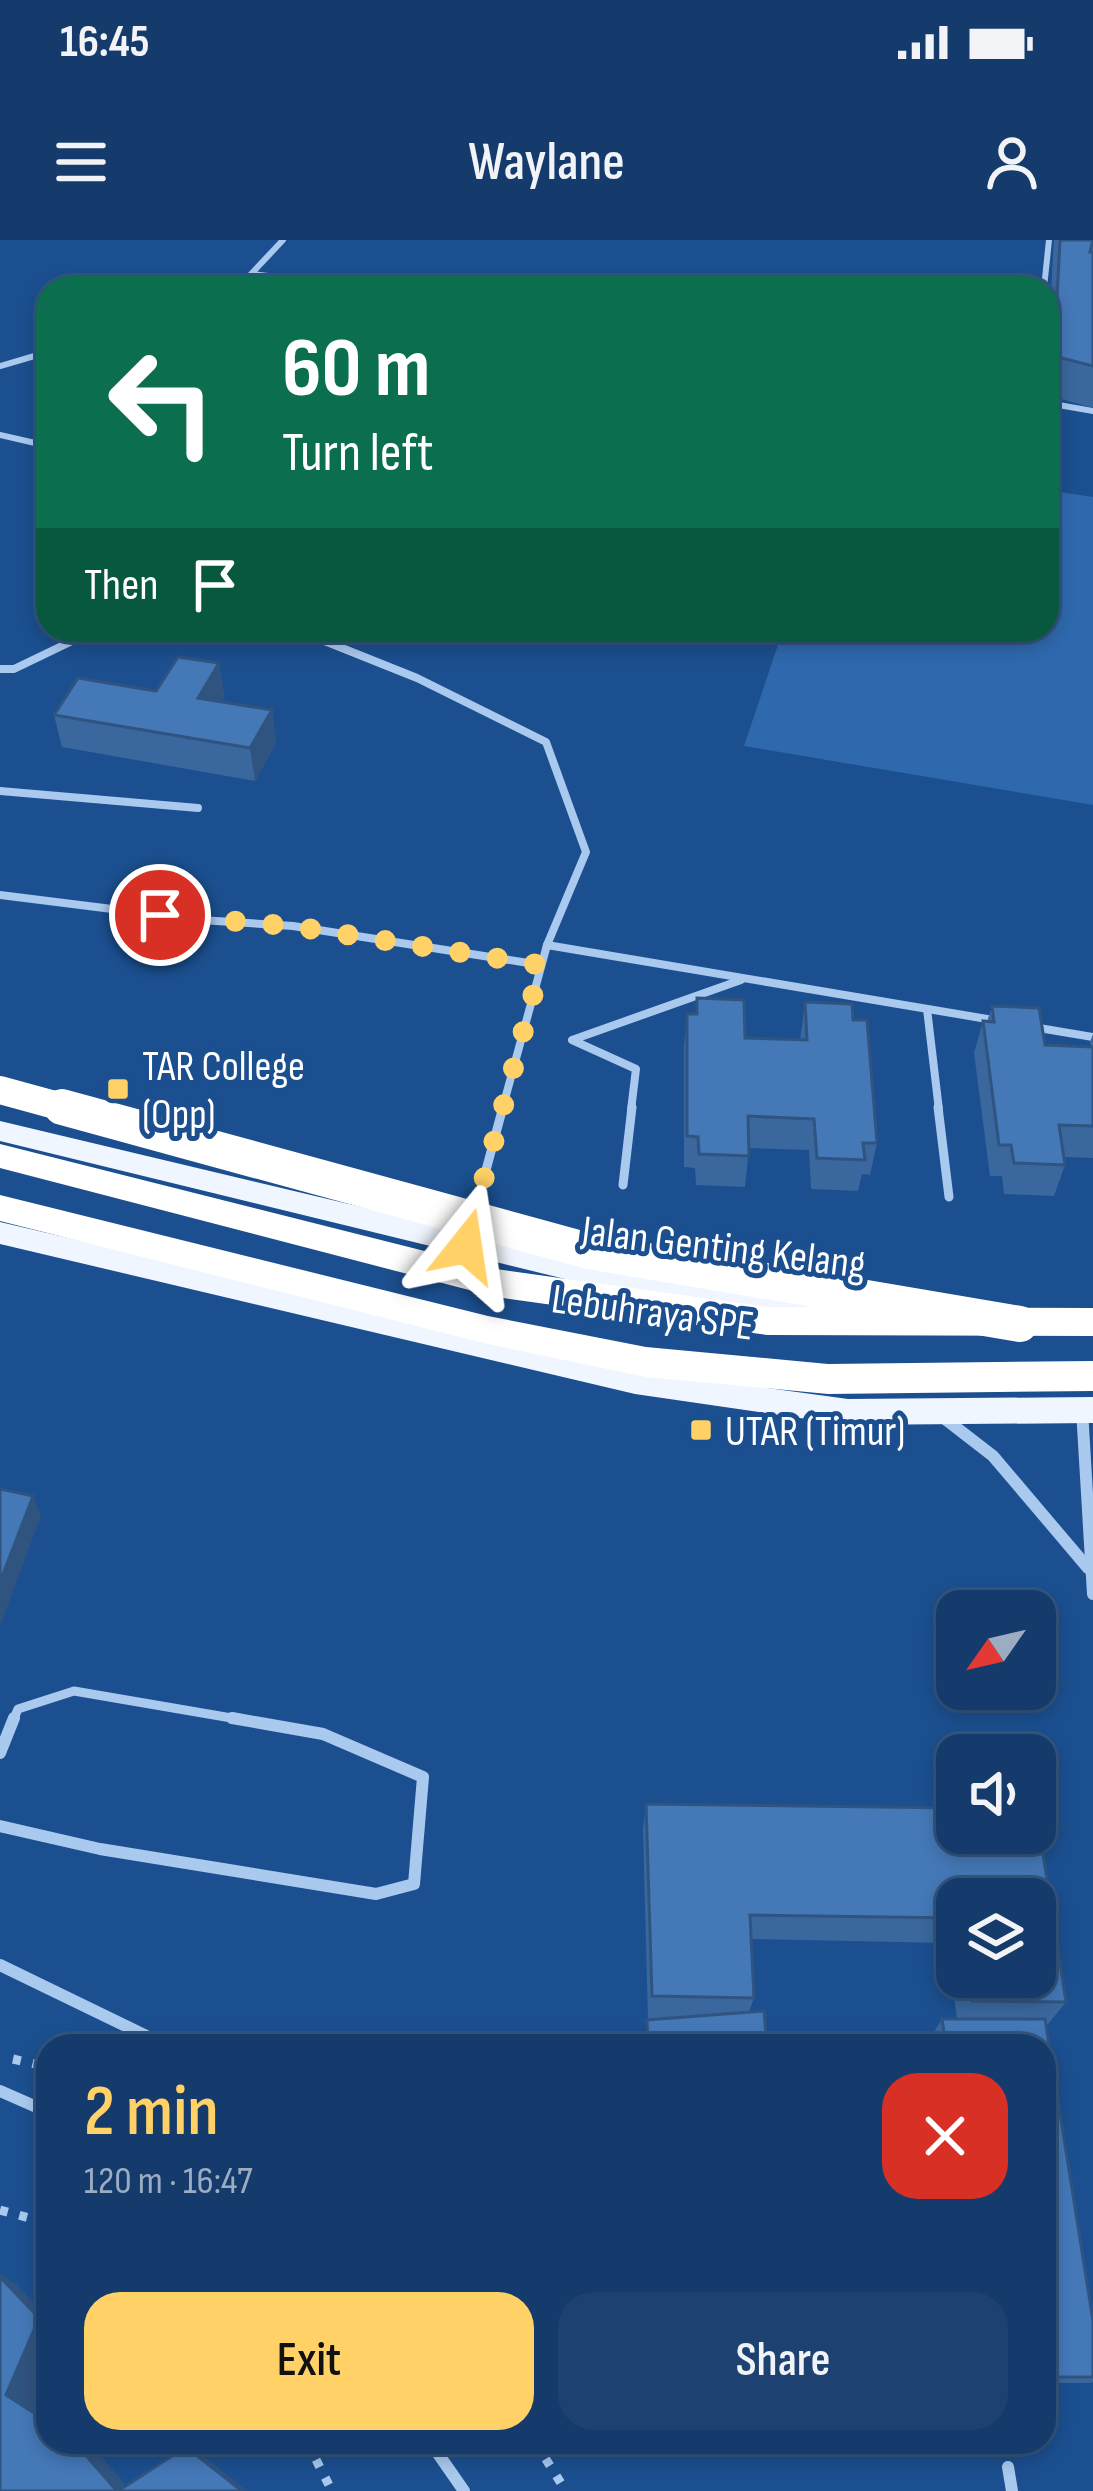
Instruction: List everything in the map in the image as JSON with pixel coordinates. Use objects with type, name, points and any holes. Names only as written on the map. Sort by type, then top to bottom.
[{"type":"highway","points":[[0,1090],[589,1251],[1020,1324]]},
{"type":"highway","name":"Lebuhraya SPE","points":[[0,1156],[496,1283],[767,1321],[1093,1322]]},
{"type":"highway","name":"Lebuhraya SPE","points":[[0,1208],[488,1330],[646,1362],[828,1379],[1093,1376]]},
{"type":"main road","name":"Jalan Genting Kelang","points":[[0,1131],[639,1285],[802,1306],[1093,1312]]},
{"type":"main road","points":[[0,1233],[634,1382],[848,1412],[940,1415],[1087,1410]]},
{"type":"street","points":[[1087,1410],[1088,1568],[1093,1594]]},
{"type":"street","points":[[940,1415],[993,1456],[1088,1568]]},
{"type":"lane","points":[[252,274],[283,240]]},
{"type":"lane","points":[[1046,276],[1049,240]]},
{"type":"lane","points":[[252,274],[268,276]]},
{"type":"lane","points":[[0,366],[36,356]]},
{"type":"lane","points":[[1059,406],[1093,411]]},
{"type":"lane","points":[[0,435],[36,443]]},
{"type":"lane","points":[[0,670],[14,669],[70,642]]},
{"type":"lane","points":[[327,642],[417,678],[546,742],[586,852],[547,945],[466,1246]]},
{"type":"lane","points":[[0,791],[198,808]]},
{"type":"lane","points":[[0,896],[292,926],[541,965]]},
{"type":"lane","points":[[547,945],[1093,1037]]},
{"type":"lane","points":[[623,1185],[636,1069],[572,1040],[745,978]]},
{"type":"lane","points":[[927,1009],[949,1197]]},
{"type":"lane","points":[[0,1753],[18,1709],[74,1691],[323,1734],[423,1778],[414,1884],[376,1894],[100,1849],[0,1826]]},
{"type":"lane","points":[[0,1965],[142,2034]]},
{"type":"lane","points":[[0,2091],[36,2107]]},
{"type":"lane","points":[[438,2454],[464,2491]]},
{"type":"lane","points":[[1008,2467],[1012,2491]]},
{"type":"path","points":[[0,2056],[36,2064]]},
{"type":"path","points":[[0,2210],[36,2220]]},
{"type":"path","points":[[313,2454],[332,2491]]},
{"type":"path","points":[[543,2454],[566,2491]]},
{"type":"shaded area","points":[[1059,492],[1093,497],[1093,805],[744,746],[779,642],[1059,642]]},
{"type":"building","points":[[1060,240],[1093,240],[1093,366],[1059,357]]},
{"type":"building","points":[[178,657],[219,663],[198,698],[272,710],[250,748],[54,715],[78,678],[156,691]]},
{"type":"building","points":[[697,998],[744,1000],[745,1038],[807,1040],[805,1002],[852,1004],[853,1020],[867,1020],[877,1143],[863,1143],[865,1160],[817,1158],[814,1119],[748,1116],[749,1156],[699,1154],[698,1137],[687,1136],[687,1014],[697,1014]]},
{"type":"building","points":[[992,1006],[1039,1008],[1045,1045],[1093,1047],[1093,1126],[1059,1125],[1065,1165],[1014,1163],[1011,1145],[999,1145],[983,1021],[994,1022]]},
{"type":"building","points":[[0,1489],[33,1496],[0,1582]]},
{"type":"building","points":[[646,1804],[936,1808],[936,1854],[1043,1854],[1047,1878],[936,1878],[936,1918],[750,1915],[754,1998],[652,1996]]},
{"type":"building","points":[[1056,1938],[1066,2002],[972,2001],[1056,1998]]},
{"type":"building","points":[[764,2011],[766,2034],[648,2034],[647,2020]]},
{"type":"building","points":[[942,2019],[1045,2019],[1047,2034],[944,2034]]},
{"type":"building","points":[[1056,2088],[1093,2321],[1093,2377],[1056,2377]]},
{"type":"building","points":[[0,2277],[36,2315],[6,2395],[36,2414],[36,2454],[85,2454],[117,2491],[0,2491]]},
{"type":"building","points":[[175,2454],[195,2454],[242,2491],[118,2491]]},
{"type":"place","name":"TAR College (Opp)","points":[[118,1089]]},
{"type":"place","name":"UTAR (Timur)","points":[[701,1430]]},
{"type":"route","points":[[160,915],[292,926],[541,965],[466,1246]]}]
